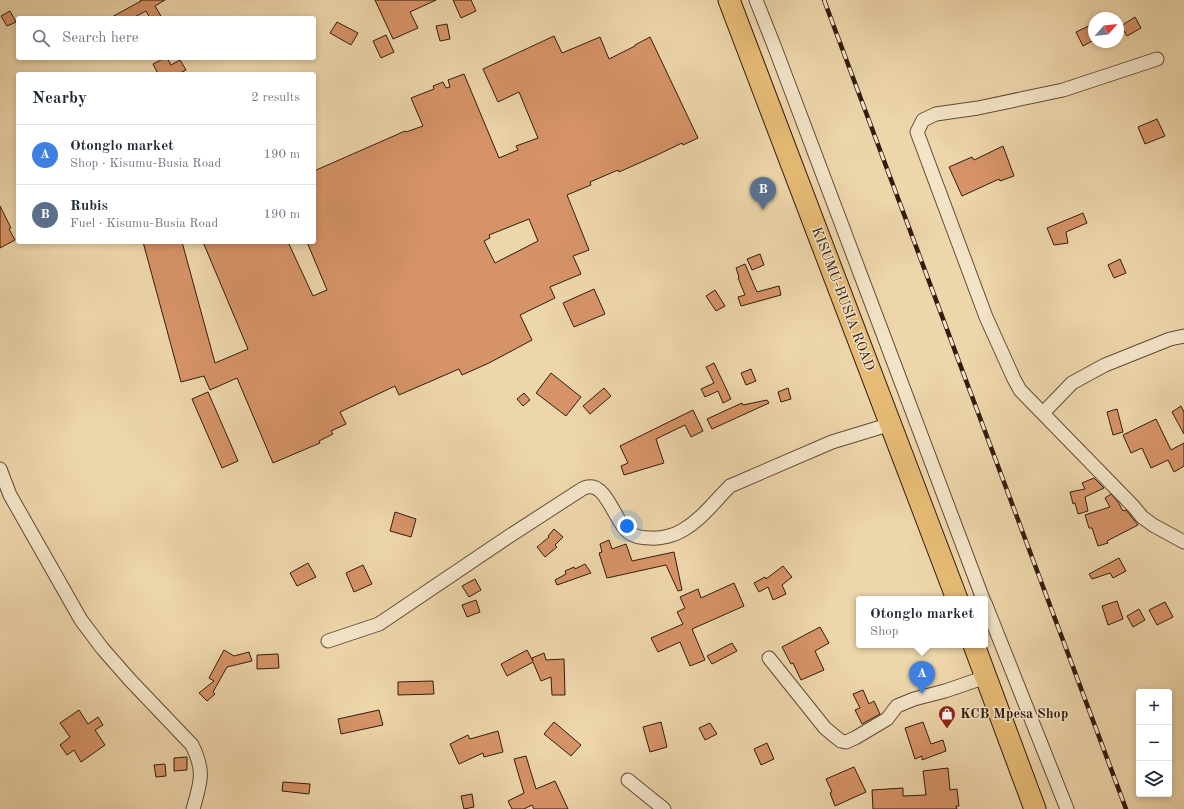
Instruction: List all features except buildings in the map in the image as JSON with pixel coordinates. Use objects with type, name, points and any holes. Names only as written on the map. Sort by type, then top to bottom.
[{"type":"highway","name":"KISUMU-BUSIA ROAD","points":[[729,0],[891,424],[955,596]]},
{"type":"highway","points":[[975,648],[1035,809]]},
{"type":"street","points":[[756,0],[983,596]]},
{"type":"street","points":[[1157,59],[1063,90],[978,108],[936,114],[923,120],[916,132],[986,317],[1020,390],[1142,517],[1153,526],[1184,542]]},
{"type":"street","points":[[1043,413],[1072,383],[1105,365],[1170,339],[1184,336]]},
{"type":"street","points":[[328,641],[379,624],[511,535],[588,486],[595,487],[602,492],[623,527],[629,533],[642,538],[656,539],[682,531],[700,517],[730,486],[832,442],[891,424]]},
{"type":"street","points":[[0,470],[10,495],[81,620],[102,648],[130,680],[192,745],[198,758],[201,771],[200,788],[193,809]]},
{"type":"street","points":[[988,611],[1067,809]]},
{"type":"street","points":[[769,658],[825,728],[837,738],[846,742],[887,719],[898,706],[914,699],[945,691],[986,677]]},
{"type":"street","points":[[628,780],[664,809]]},
{"type":"railway","points":[[824,0],[1126,809]]},
{"type":"place","name":"Rubis","points":[[763,210]]},
{"type":"place","name":"Otonglo market","points":[[922,694]]},
{"type":"place","name":"KCB Mpesa Shop","points":[[947,729]]}]
